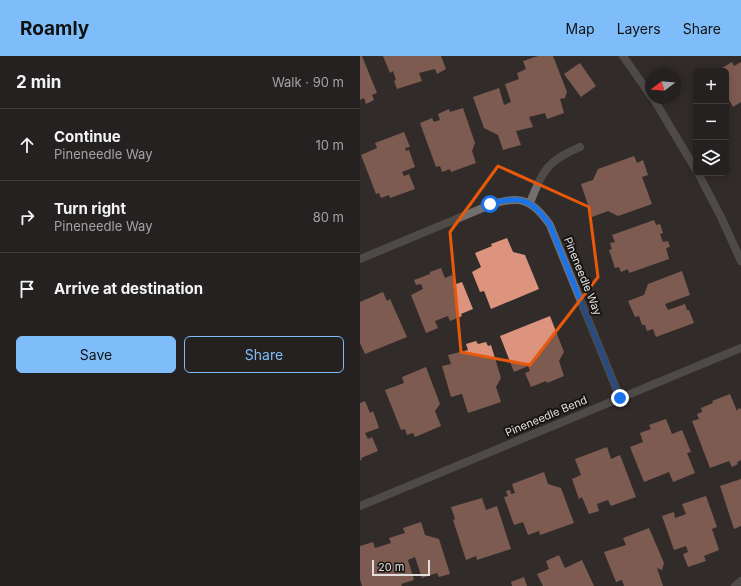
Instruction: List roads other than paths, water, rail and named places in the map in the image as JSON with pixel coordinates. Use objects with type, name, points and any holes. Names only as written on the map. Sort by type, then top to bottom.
[{"type":"street","points":[[623,56],[645,87]]},
{"type":"street","points":[[656,104],[693,165]]},
{"type":"street","points":[[360,258],[490,204],[511,200],[530,203],[540,178],[547,168],[563,154],[580,147]]},
{"type":"street","points":[[700,176],[721,217],[741,261]]},
{"type":"street","name":"Pineneedle Way","points":[[530,203],[537,208],[550,225],[620,398]]},
{"type":"street","name":"Pineneedle Bend","points":[[360,506],[741,348]]},
{"type":"street","points":[[735,586],[741,581]]}]
